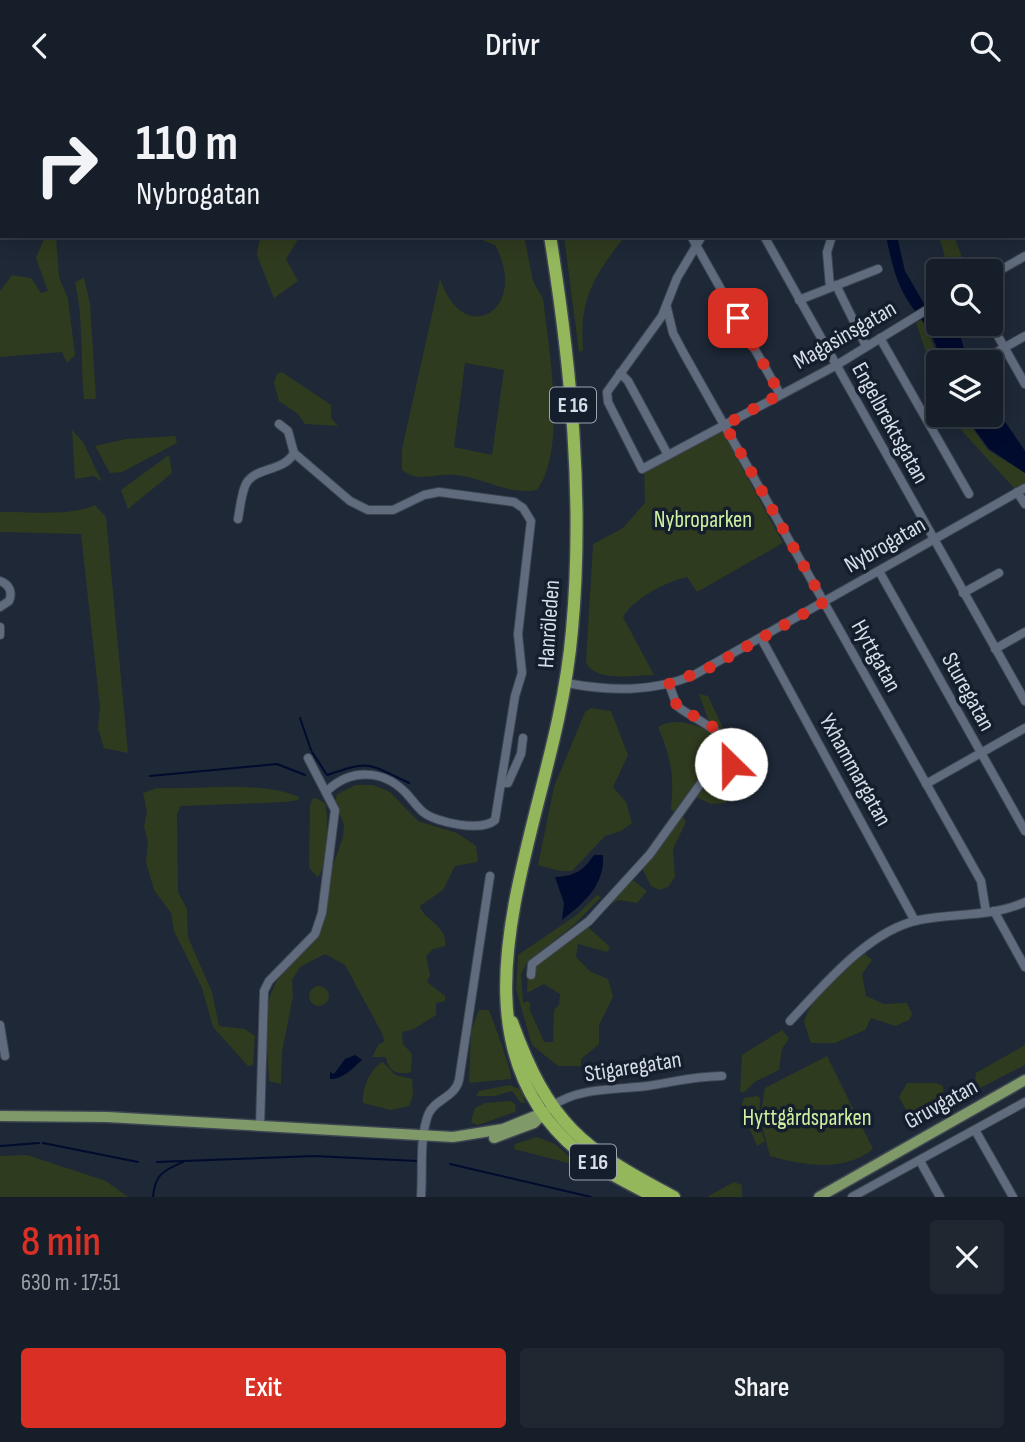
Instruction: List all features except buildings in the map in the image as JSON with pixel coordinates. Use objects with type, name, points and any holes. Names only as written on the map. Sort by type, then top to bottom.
[{"type":"highway","name":"Hanröleden","points":[[550,238],[566,342],[575,444],[573,629],[566,683],[510,926],[504,969],[508,1009],[549,1109],[577,1150],[605,1171],[655,1197]]},
{"type":"highway","name":"Hanröleden","points":[[549,1109],[603,1158],[674,1197]]},
{"type":"main road","name":"Gruvgatan","points":[[818,1197],[1025,1082]]},
{"type":"main road","points":[[0,1116],[94,1117],[453,1136],[472,1141],[513,1134],[541,1119],[549,1109]]},
{"type":"street","name":"Engelbrektsgatan","points":[[765,238],[1025,701]]},
{"type":"street","points":[[831,238],[827,252],[833,286],[866,346]]},
{"type":"street","points":[[668,455],[628,381],[620,373],[667,308],[677,278],[697,239]]},
{"type":"street","points":[[697,239],[780,394]]},
{"type":"street","points":[[1003,269],[1025,256]]},
{"type":"street","points":[[799,300],[878,269]]},
{"type":"street","name":"Hyttgatan","points":[[667,308],[673,333],[981,881],[990,911],[1025,967]]},
{"type":"street","name":"Magasinsgatan","points":[[620,373],[608,389],[607,398],[642,469],[835,366],[926,311]]},
{"type":"street","points":[[998,336],[1025,384]]},
{"type":"street","points":[[1000,350],[1025,336]]},
{"type":"street","points":[[880,338],[969,494]]},
{"type":"street","points":[[279,424],[288,431],[294,453],[350,501],[368,510],[393,510],[424,495],[439,492],[514,502],[527,513],[531,526],[517,649],[522,673],[514,696],[503,783],[497,815],[492,824],[484,827],[426,815],[396,785],[370,775],[349,775],[327,791]]},
{"type":"street","points":[[238,519],[245,484],[252,476],[279,467],[294,453]]},
{"type":"street","name":"Nybrogatan","points":[[566,683],[616,690],[669,684],[702,671],[1021,490]]},
{"type":"street","points":[[1021,490],[1025,505]]},
{"type":"street","name":"Sturegatan","points":[[879,571],[1025,831]]},
{"type":"street","points":[[963,593],[999,573]]},
{"type":"street","points":[[0,581],[8,586],[11,593],[9,601],[0,607]]},
{"type":"street","points":[[0,627],[0,635]]},
{"type":"street","points":[[995,649],[1025,632]]},
{"type":"street","name":"Yxhammargatan","points":[[761,638],[915,921]]},
{"type":"street","points":[[531,975],[532,964],[589,921],[650,853],[701,783],[730,766],[732,756],[721,737],[710,724],[677,706],[669,684]]},
{"type":"street","points":[[926,784],[1025,728]]},
{"type":"street","points":[[503,783],[508,783],[521,754],[523,738]]},
{"type":"street","points":[[260,1126],[261,1001],[269,981],[315,934],[319,923],[335,810],[308,758]]},
{"type":"street","points":[[421,1197],[428,1114],[458,1085],[490,876]]},
{"type":"street","points":[[790,1021],[854,956],[915,921],[990,911],[1025,902]]},
{"type":"street","points":[[0,1025],[5,1056]]},
{"type":"street","name":"Stigaregatan","points":[[549,1109],[567,1098],[589,1093],[699,1076],[722,1076]]},
{"type":"street","points":[[852,1197],[867,1193],[1025,1102]]},
{"type":"street","points":[[975,1130],[1013,1197]]},
{"type":"street","points":[[920,1161],[940,1197]]},
{"type":"green space","points":[[44,238],[56,238],[59,277],[68,299],[75,355],[67,363],[62,352],[0,357],[0,291],[12,275],[31,278],[41,293],[48,291],[36,258]]},
{"type":"green space","points":[[260,238],[299,238],[286,259],[298,281],[274,298],[257,255]]},
{"type":"green space","points":[[483,238],[524,238],[533,281],[543,299],[552,371],[554,425],[546,472],[537,490],[516,490],[449,474],[415,476],[402,470],[402,449],[440,279],[451,301],[464,313],[478,316],[490,313],[500,302],[505,287],[504,268],[495,245]],"holes":[[[465,363],[504,370],[492,455],[454,447]]]},
{"type":"green space","points":[[564,238],[621,238],[590,291],[583,318],[583,350],[579,352]]},
{"type":"green space","points":[[940,238],[955,238],[963,259],[946,259]]},
{"type":"green space","points":[[84,278],[90,303],[96,399],[84,399],[80,311],[75,282]]},
{"type":"green space","points":[[923,319],[926,336],[930,336],[935,350],[926,352],[916,323]]},
{"type":"green space","points":[[282,372],[331,405],[331,418],[338,426],[305,424],[298,414],[279,401],[274,383],[277,374]]},
{"type":"green space","points":[[960,427],[972,427],[988,450],[1025,473],[1025,484],[1014,488]]},
{"type":"green space","points":[[72,430],[83,442],[102,482],[94,476],[75,479]]},
{"type":"green space","name":"Nybroparken","points":[[722,431],[783,543],[697,592],[687,577],[642,597],[623,617],[654,675],[616,676],[598,673],[586,662],[593,544],[623,528],[645,503],[644,471]]},
{"type":"green space","points":[[175,436],[177,443],[122,472],[110,473],[95,446],[126,439]]},
{"type":"green space","points":[[169,455],[172,473],[128,509],[121,490]]},
{"type":"green space","points":[[95,505],[106,517],[128,753],[104,748],[98,728],[100,707],[81,534],[0,532],[0,512],[61,512]]},
{"type":"green space","points":[[699,694],[708,696],[748,782],[732,788],[726,803],[711,804],[696,797],[674,812],[671,809],[671,767],[658,727],[672,722],[688,723],[715,736],[720,728],[708,719]]},
{"type":"green space","points":[[591,708],[611,711],[628,755],[613,787],[626,802],[632,823],[621,831],[605,836],[572,871],[560,871],[538,865],[554,787],[585,712]]},
{"type":"green space","points":[[356,785],[373,785],[390,792],[418,821],[457,833],[476,846],[478,862],[455,866],[443,890],[420,906],[445,939],[445,946],[433,949],[426,956],[430,975],[427,982],[445,996],[445,1001],[436,1003],[436,1015],[414,1029],[402,1032],[403,1044],[412,1054],[411,1072],[397,1073],[391,1069],[386,1057],[372,1057],[379,1044],[384,1042],[383,1035],[345,965],[325,954],[300,967],[292,980],[293,996],[282,1052],[281,1084],[269,1081],[266,1028],[269,1001],[279,978],[313,942],[322,928],[333,865],[343,837],[344,824],[335,803],[337,794]]},
{"type":"green space","points":[[248,787],[299,797],[298,800],[286,802],[181,806],[177,814],[178,892],[187,909],[188,937],[212,992],[219,1026],[245,1029],[255,1036],[253,1065],[248,1066],[213,1027],[202,988],[174,931],[171,913],[154,890],[146,862],[148,842],[144,827],[147,812],[143,793],[157,788]]},
{"type":"green space","points":[[316,798],[325,803],[327,819],[326,853],[318,877],[309,868],[310,806],[312,799]]},
{"type":"green space","points":[[682,815],[686,822],[673,849],[675,877],[668,887],[659,890],[651,886],[641,866]]},
{"type":"green space","points":[[631,879],[647,891],[637,903],[619,900],[609,905]]},
{"type":"green space","points":[[597,895],[601,897],[574,925],[528,961],[521,974],[523,1003],[528,1001],[531,1005],[529,1008],[544,1042],[553,1042],[554,1010],[559,1005],[560,994],[544,984],[527,993],[528,975],[533,966],[588,927],[610,947],[607,952],[578,944],[576,957],[591,972],[608,979],[613,997],[599,1025],[599,1044],[581,1059],[581,1066],[558,1066],[532,1045],[516,989],[518,955],[578,914]]},
{"type":"green space","points":[[865,954],[872,960],[862,974],[866,996],[884,1004],[907,1003],[912,1014],[909,1020],[895,1026],[871,1018],[865,1030],[835,1043],[811,1043],[804,1022],[814,1002],[837,975]]},
{"type":"green space","points":[[315,986],[323,986],[329,996],[323,1006],[315,1006],[309,1000],[309,992]]},
{"type":"green space","points":[[479,1010],[489,1010],[511,1079],[469,1083],[471,1031]]},
{"type":"green space","points":[[782,1030],[789,1038],[782,1049],[779,1070],[756,1081],[743,1093],[740,1091],[742,1055]]},
{"type":"green space","points":[[1025,1045],[1025,1065],[974,1091],[976,1073]]},
{"type":"green space","name":"Hyttgårdsparken","points":[[827,1056],[873,1149],[850,1161],[824,1165],[770,1156],[760,1119],[765,1088]]},
{"type":"green space","points":[[383,1062],[395,1075],[412,1079],[413,1095],[409,1106],[390,1110],[363,1103],[368,1079],[374,1069]]},
{"type":"green space","points":[[907,1083],[936,1083],[943,1086],[943,1105],[938,1111],[929,1105],[922,1106],[918,1117],[909,1115],[899,1097]]},
{"type":"green space","points":[[510,1085],[522,1090],[525,1103],[521,1103],[512,1091],[495,1096],[476,1096],[479,1091]]},
{"type":"green space","points":[[744,1098],[760,1098],[759,1126],[765,1141],[757,1146],[742,1105]]},
{"type":"green space","points":[[511,1101],[516,1105],[515,1112],[478,1125],[471,1122],[475,1108],[485,1103]]},
{"type":"green space","points":[[537,1137],[555,1144],[574,1161],[572,1164],[514,1149],[515,1144]]},
{"type":"green space","points":[[27,1155],[106,1181],[128,1197],[0,1197],[0,1156]]},
{"type":"green space","points":[[734,1182],[742,1185],[742,1197],[707,1197]]},
{"type":"water","points":[[886,238],[897,238],[905,271],[926,307],[926,327],[910,304],[898,280]]},
{"type":"water","points":[[932,336],[960,336],[965,350],[938,350]]},
{"type":"water","points":[[1003,419],[1025,451],[1025,473],[989,449],[973,427],[1003,427]]},
{"type":"water","points":[[594,855],[603,855],[603,866],[597,884],[585,900],[562,920],[564,903],[555,877],[578,872]]},
{"type":"water","points":[[355,1055],[362,1060],[343,1076],[330,1079],[330,1072],[334,1074],[345,1059]]},
{"type":"waterway","points":[[300,718],[311,750]]},
{"type":"waterway","points":[[312,752],[327,775],[353,767],[369,766],[409,783]]},
{"type":"waterway","points":[[150,776],[277,764],[305,775]]},
{"type":"waterway","points":[[0,1146],[39,1143]]},
{"type":"waterway","points":[[43,1143],[138,1162]]},
{"type":"waterway","points":[[157,1162],[314,1156],[417,1161]]},
{"type":"waterway","points":[[153,1197],[161,1174],[183,1162]]},
{"type":"waterway","points":[[450,1164],[591,1197]]},
{"type":"route","points":[[731,764],[729,749],[713,727],[677,706],[669,684],[711,667],[824,602],[725,425],[780,394],[738,318]]}]
